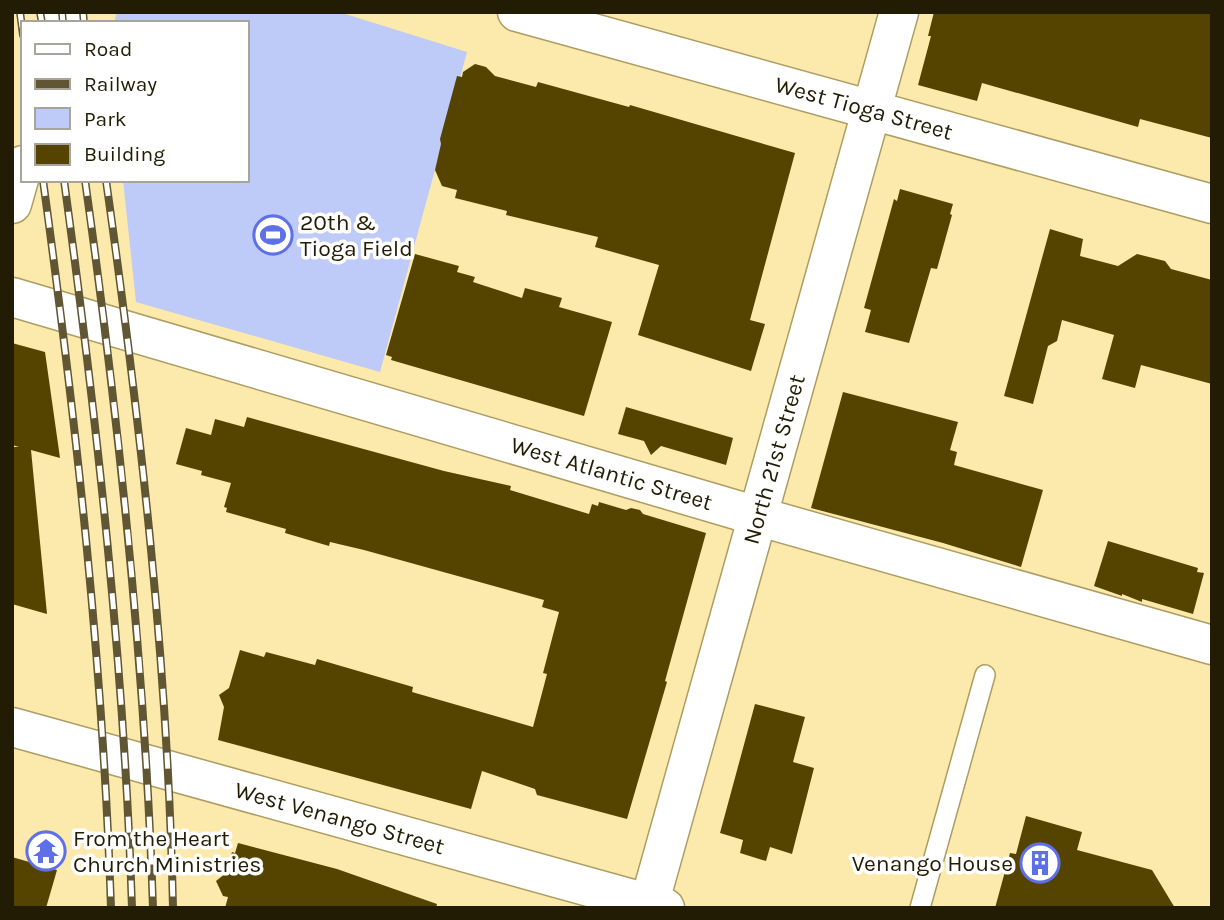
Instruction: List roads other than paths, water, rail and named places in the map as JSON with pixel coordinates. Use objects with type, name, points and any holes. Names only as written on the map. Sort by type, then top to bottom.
[{"type":"street","name":"West Tioga Street","points":[[517,12],[1212,204]]},
{"type":"street","name":"North 21st Street","points":[[654,906],[757,516],[899,12]]},
{"type":"street","points":[[12,204],[21,172]]},
{"type":"street","name":"West Atlantic Street","points":[[12,297],[757,516],[1212,645]]},
{"type":"street","name":"West Venango Street","points":[[12,727],[654,906]]},
{"type":"lane","points":[[920,908],[985,676]]},
{"type":"railway","points":[[20,12],[21,21]]},
{"type":"railway","points":[[40,12],[42,21]]},
{"type":"railway","points":[[62,12],[63,21]]},
{"type":"railway","points":[[83,12],[84,21]]},
{"type":"railway","points":[[43,182],[66,362],[95,634],[111,908]]},
{"type":"railway","points":[[64,182],[87,362],[116,634],[132,908]]},
{"type":"railway","points":[[85,182],[129,543],[144,725],[153,908]]},
{"type":"railway","points":[[106,182],[141,452],[159,634],[173,908]]},
{"type":"place","name":"20th & Tioga Field","points":[[273,235]]},
{"type":"place","name":"From the Heart Church Ministries","points":[[46,851]]},
{"type":"place","name":"Venango House","points":[[1040,863]]}]
